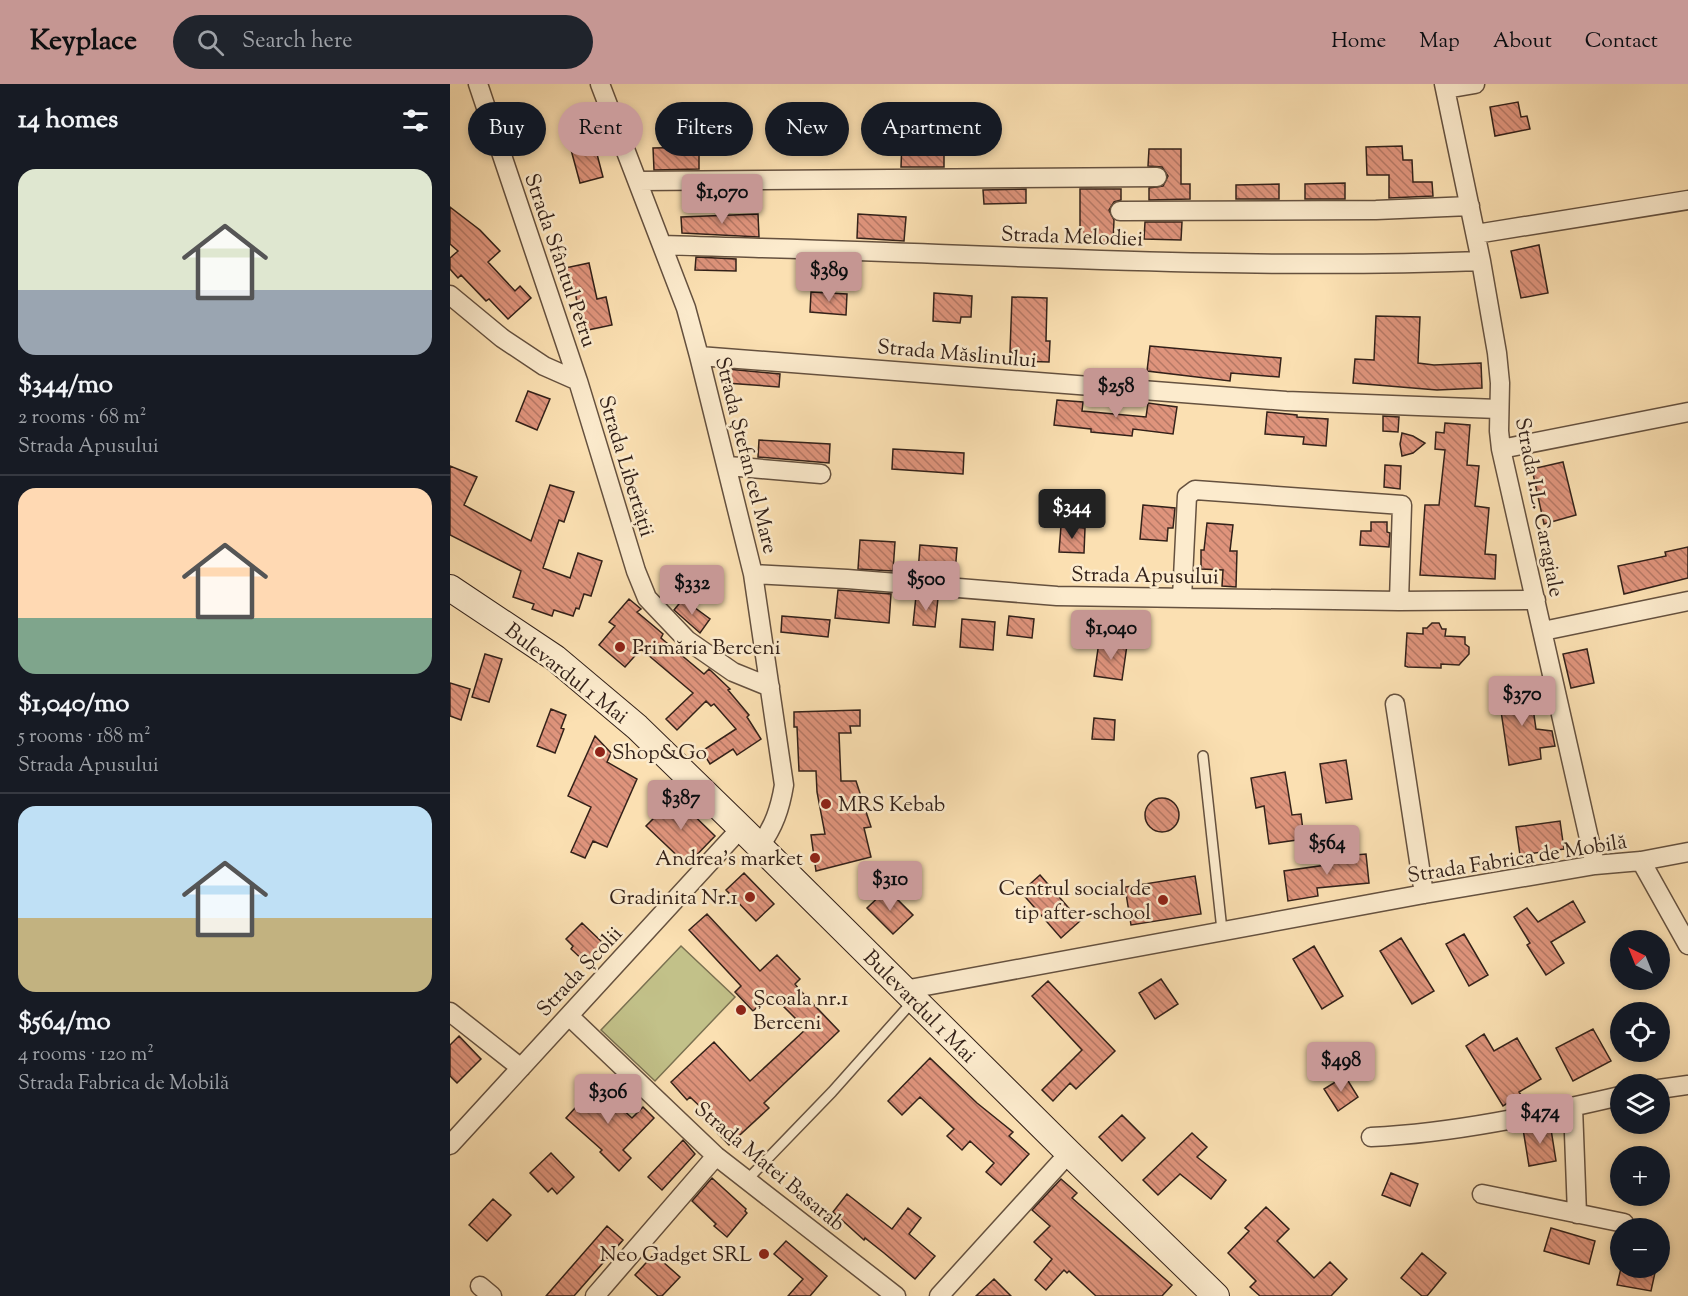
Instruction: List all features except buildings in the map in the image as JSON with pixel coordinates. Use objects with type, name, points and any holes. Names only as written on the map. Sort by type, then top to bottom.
[{"type":"main road","name":"Bulevardul 1 Mai","points":[[451,592],[526,637],[581,679],[652,742],[1216,1296]]},
{"type":"street","name":"Strada Sfântul Petru","points":[[478,84],[578,381]]},
{"type":"street","name":"Strada Ștefan cel Mare","points":[[600,84],[686,308],[728,466],[753,574],[784,784],[778,815],[772,830],[760,846]]},
{"type":"street","points":[[1445,86],[1475,84]]},
{"type":"street","name":"Strada I.L. Caragiale","points":[[1445,86],[1476,234],[1497,353],[1501,449],[1595,865]]},
{"type":"street","points":[[638,181],[1157,177]]},
{"type":"street","points":[[1476,234],[1688,200]]},
{"type":"street","points":[[1120,211],[1232,212],[1470,206]]},
{"type":"street","name":"Strada Melodiei","points":[[662,245],[1249,263],[1400,264],[1481,261]]},
{"type":"street","name":"Strada Libertății","points":[[450,295],[502,338],[544,366],[578,381],[636,571],[647,598],[687,640],[713,660],[733,672],[770,687]]},
{"type":"street","name":"Strada Măslinului","points":[[699,356],[1275,400],[1498,409]]},
{"type":"street","points":[[1501,449],[1688,412]]},
{"type":"street","points":[[728,466],[821,474]]},
{"type":"street","points":[[1182,598],[1187,496],[1195,490],[1402,505],[1399,601]]},
{"type":"street","name":"Strada Apusului","points":[[753,574],[1057,596],[1399,601],[1536,600]]},
{"type":"street","points":[[1543,631],[1688,602]]},
{"type":"street","points":[[1395,704],[1424,894]]},
{"type":"street","name":"Strada Școlii","points":[[450,1145],[741,828]]},
{"type":"street","name":"Strada Fabrica de Mobilă","points":[[909,995],[1222,930],[1595,865],[1641,861],[1688,852]]},
{"type":"street","name":"Strada Fabrica de Mobilă","points":[[1641,861],[1688,945]]},
{"type":"street","points":[[450,1012],[521,1068]]},
{"type":"street","name":"Strada Matei Basarab","points":[[568,1016],[716,1156],[896,1296]]},
{"type":"street","points":[[1670,1087],[1688,1085]]},
{"type":"street","points":[[1371,1137],[1416,1135],[1458,1129],[1610,1098]]},
{"type":"street","points":[[1573,1107],[1578,1214]]},
{"type":"street","points":[[939,1296],[1069,1153]]},
{"type":"street","points":[[595,1296],[716,1156]]},
{"type":"street","points":[[1482,1194],[1610,1220]]},
{"type":"lane","points":[[1203,756],[1222,930]]},
{"type":"lane","points":[[746,1181],[832,1092],[909,995]]},
{"type":"shaded area","points":[[681,946],[735,997],[655,1081],[601,1030]]},
{"type":"place","name":"Primăria Berceni","points":[[620,647]]},
{"type":"place","name":"Shop&Go","points":[[600,752]]},
{"type":"place","name":"MRS Kebab","points":[[826,804]]},
{"type":"place","name":"Andrea's market","points":[[815,858]]},
{"type":"place","name":"Gradinita Nr.1","points":[[750,897]]},
{"type":"place","name":"Centrul social de tip after-school","points":[[1163,900]]},
{"type":"place","name":"Școala nr.1 Berceni","points":[[741,1010]]},
{"type":"place","name":"Neo Gadget SRL","points":[[764,1254]]}]
